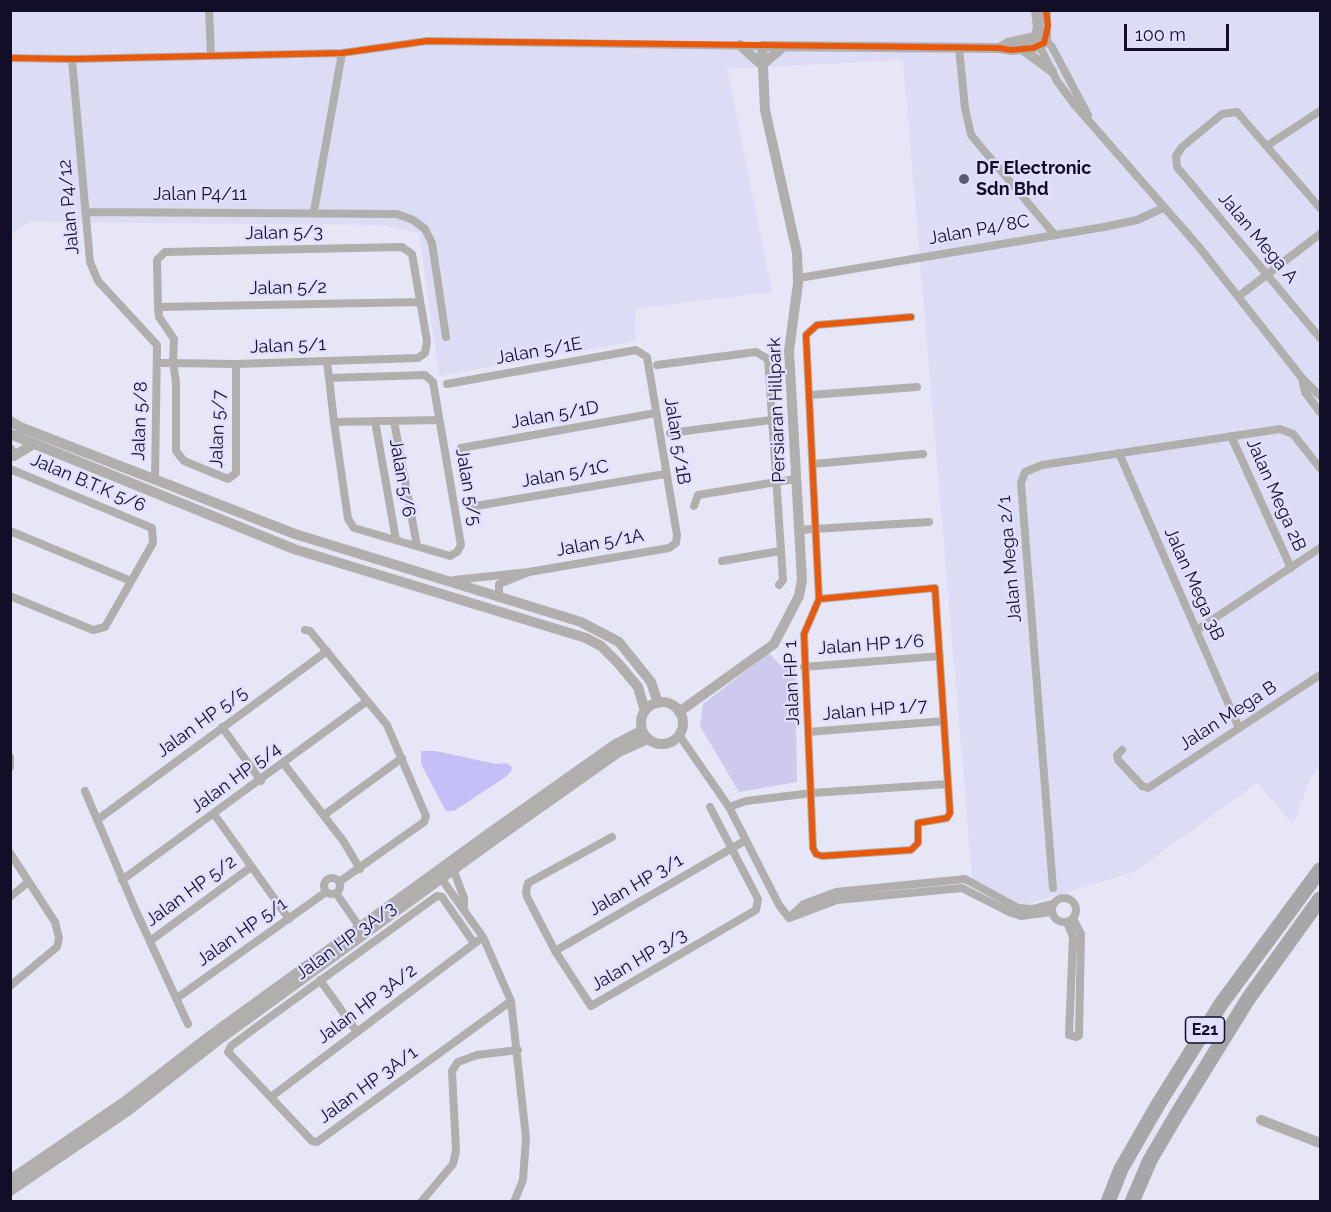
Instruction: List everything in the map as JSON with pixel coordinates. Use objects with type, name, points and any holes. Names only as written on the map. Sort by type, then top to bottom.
[{"type":"highway","name":"E21","points":[[1108,1202],[1121,1170],[1159,1103],[1221,1004],[1320,870]]},
{"type":"highway","name":"E21","points":[[1132,1202],[1150,1160],[1218,1047],[1278,955],[1320,899]]},
{"type":"street","points":[[209,10],[211,56]]},
{"type":"street","points":[[1036,10],[1040,39],[1057,81],[1239,296],[1302,378],[1320,396]]},
{"type":"street","points":[[1046,10],[1040,39],[1096,129]]},
{"type":"street","points":[[999,48],[1008,43],[1040,39]]},
{"type":"street","points":[[1022,49],[1040,39]]},
{"type":"street","points":[[10,58],[72,59],[342,53],[427,41],[999,48],[1022,49],[1035,56],[1052,71]]},
{"type":"street","points":[[740,45],[762,65],[784,46]]},
{"type":"street","name":"Persiaran Hillpark","points":[[677,710],[783,629],[799,596],[802,580],[789,351],[799,278],[797,253],[765,110],[762,46]]},
{"type":"street","points":[[959,48],[965,108],[971,135],[1054,234]]},
{"type":"street","points":[[314,211],[342,53]]},
{"type":"street","name":"Jalan P4/12","points":[[72,59],[90,262],[98,281],[153,338],[157,345],[158,363]]},
{"type":"street","name":"Jalan Mega A","points":[[1268,145],[1237,112],[1230,111],[1222,114],[1182,147],[1176,156],[1176,166],[1320,338]]},
{"type":"street","points":[[1320,111],[1268,145],[1320,208]]},
{"type":"street","name":"Jalan P4/8C","points":[[799,278],[1137,220],[1163,208]]},
{"type":"street","name":"Jalan P4/11","points":[[86,212],[314,211],[397,214],[413,220],[425,229],[432,243],[447,337]]},
{"type":"street","points":[[1239,296],[1320,234]]},
{"type":"street","name":"Jalan 5/3","points":[[184,461],[176,451],[174,339],[159,317],[158,307],[157,260],[165,252],[402,247],[412,254],[427,341],[425,353],[418,358]]},
{"type":"street","name":"Jalan 5/2","points":[[158,307],[420,302]]},
{"type":"street","name":"Jalan HP 1","points":[[911,317],[817,325],[806,334],[819,598],[804,634],[804,667],[813,848],[816,854],[822,856],[911,850],[918,843],[918,823],[947,818],[950,813],[948,784]]},
{"type":"street","name":"Jalan 5/1E","points":[[447,384],[636,350]]},
{"type":"street","name":"Jalan 5/1B","points":[[636,350],[646,357],[677,535],[676,543]]},
{"type":"street","points":[[657,365],[756,352],[768,360],[783,580],[779,585]]},
{"type":"street","name":"Jalan 5/1","points":[[158,363],[236,364],[418,358]]},
{"type":"street","name":"Jalan 5/5","points":[[327,362],[334,422],[348,519],[354,528],[450,556],[457,552],[461,545],[433,382],[425,375],[329,378]]},
{"type":"street","name":"Jalan 5/8","points":[[155,480],[158,363]]},
{"type":"street","name":"Jalan 5/7","points":[[184,461],[228,479],[236,473],[236,364]]},
{"type":"street","points":[[1302,378],[1305,392],[1320,412]]},
{"type":"street","points":[[810,395],[917,387]]},
{"type":"street","name":"Jalan 5/1D","points":[[460,448],[656,413]]},
{"type":"street","points":[[334,422],[439,420]]},
{"type":"street","points":[[670,434],[771,420]]},
{"type":"street","points":[[10,421],[25,429],[295,534],[582,622],[619,642],[651,682],[658,703]]},
{"type":"street","name":"Jalan 5/6","points":[[375,421],[396,540]]},
{"type":"street","points":[[394,421],[417,546]]},
{"type":"street","points":[[11,460],[15,437],[25,429]]},
{"type":"street","name":"Jalan Mega 2/1","points":[[1053,888],[1021,483],[1031,467],[1280,429],[1293,434],[1320,468]]},
{"type":"street","name":"Jalan Mega 2B","points":[[1231,436],[1291,568]]},
{"type":"street","points":[[15,437],[294,549],[568,631],[601,646],[638,687],[645,711],[641,722],[645,735],[660,744],[668,743],[679,735],[682,724],[677,710],[658,703]]},
{"type":"street","points":[[11,460],[32,445]]},
{"type":"street","name":"Jalan Mega 3B","points":[[1119,453],[1239,728]]},
{"type":"street","points":[[813,464],[923,454]]},
{"type":"street","name":"Jalan B.T.K 5/6","points":[[11,460],[152,528],[153,543],[131,581]]},
{"type":"street","name":"Jalan 5/1C","points":[[470,507],[666,474]]},
{"type":"street","points":[[694,506],[698,495],[795,479]]},
{"type":"street","points":[[798,530],[929,522]]},
{"type":"street","points":[[10,531],[131,581],[105,627],[93,630],[10,596]]},
{"type":"street","points":[[294,549],[295,534]]},
{"type":"street","name":"Jalan 5/1A","points":[[529,572],[669,548],[676,543]]},
{"type":"street","points":[[1197,630],[1320,548]]},
{"type":"street","points":[[722,561],[780,551]]},
{"type":"street","points":[[444,581],[529,572]]},
{"type":"street","points":[[499,597],[499,584],[529,572]]},
{"type":"street","points":[[428,576],[439,592]]},
{"type":"street","points":[[439,592],[449,588],[485,593]]},
{"type":"street","points":[[729,807],[746,801],[812,793],[948,784],[935,588],[819,598]]},
{"type":"street","points":[[305,630],[309,630],[387,725],[426,816],[424,822],[339,882]]},
{"type":"street","name":"Jalan HP 5/5","points":[[97,820],[327,651]]},
{"type":"street","name":"Jalan HP 1/6","points":[[804,667],[939,656]]},
{"type":"street","name":"Jalan Mega B","points":[[1122,750],[1117,754],[1118,760],[1142,786],[1148,788],[1154,786],[1320,675]]},
{"type":"street","name":"Jalan HP 5/4","points":[[122,880],[261,781],[367,701]]},
{"type":"street","points":[[645,711],[658,703]]},
{"type":"street","name":"Jalan HP 1/7","points":[[808,732],[944,721]]},
{"type":"street","points":[[222,727],[261,781]]},
{"type":"street","points":[[10,1180],[124,1102],[211,1035],[452,865],[645,735]]},
{"type":"street","points":[[679,735],[729,807],[789,918]]},
{"type":"street","points":[[10,757],[10,767]]},
{"type":"street","points":[[324,815],[402,758]]},
{"type":"street","points":[[284,764],[324,815],[360,869]]},
{"type":"street","points":[[85,791],[122,880],[188,1024]]},
{"type":"street","points":[[710,807],[733,848]]},
{"type":"street","points":[[214,814],[290,919]]},
{"type":"street","points":[[555,951],[527,897],[528,883],[612,837]]},
{"type":"street","name":"Jalan HP 3/1","points":[[555,951],[746,840]]},
{"type":"street","name":"Jalan HP 3/3","points":[[555,951],[587,1002],[591,1006],[596,1005],[756,910],[758,905],[733,848]]},
{"type":"street","points":[[10,853],[27,883],[55,922],[59,938],[57,947],[10,986]]},
{"type":"street","points":[[452,865],[464,898],[464,908]]},
{"type":"street","name":"Jalan HP 5/2","points":[[150,941],[251,867]]},
{"type":"street","points":[[439,875],[455,902],[464,908],[483,937],[511,1000],[526,1138],[523,1180],[514,1202]]},
{"type":"street","points":[[339,882],[334,879],[327,880],[324,887],[326,892],[336,893],[362,930]]},
{"type":"street","points":[[789,918],[804,904],[836,892],[965,879],[1018,908],[1052,908]]},
{"type":"street","points":[[336,893],[339,882]]},
{"type":"street","points":[[10,897],[27,883]]},
{"type":"street","points":[[898,885],[904,887],[906,893]]},
{"type":"street","points":[[789,918],[808,913],[837,900],[962,888],[1009,912],[1031,915],[1052,908],[1059,899],[1071,900],[1075,906],[1070,920],[1073,937],[1069,1035],[1076,1037],[1078,1036],[1081,934],[1070,920]]},
{"type":"street","name":"Jalan HP 5/1","points":[[177,998],[326,892]]},
{"type":"street","name":"Jalan HP 3A/3","points":[[228,1052],[231,1046],[437,896],[441,897],[474,943]]},
{"type":"street","points":[[1052,908],[1059,922],[1070,920]]},
{"type":"street","points":[[10,1191],[129,1110],[362,930]]},
{"type":"street","name":"Jalan HP 3A/2","points":[[271,1097],[483,937]]},
{"type":"street","points":[[320,980],[357,1032]]},
{"type":"street","name":"Jalan HP 3A/1","points":[[228,1052],[312,1141],[317,1142],[511,1000]]},
{"type":"street","points":[[421,1202],[453,1164],[456,1151],[452,1071],[458,1062],[477,1055],[518,1050]]},
{"type":"street","points":[[1261,1120],[1320,1143]]},
{"type":"shaded area","points":[[11,11],[1320,11],[1320,764],[1311,778],[1293,824],[1257,783],[1134,872],[1014,908],[973,888],[903,60],[727,69],[772,292],[635,309],[636,341],[439,376],[419,233],[381,225],[29,222],[11,235]]},
{"type":"shaded area","points":[[769,653],[782,667],[795,655],[797,782],[739,792],[700,726],[703,704]]},
{"type":"shaded area","points":[[421,751],[436,751],[496,764],[507,763],[513,768],[507,776],[454,811],[446,811],[421,764]]},
{"type":"cycle path","points":[[10,58],[72,59],[342,53],[427,41],[999,48],[1011,50],[1033,48],[1044,43],[1048,26],[1046,10]]},
{"type":"cycle path","points":[[819,599],[935,588],[950,813],[947,818],[918,823],[918,843],[911,850],[822,856],[816,854],[813,848],[804,634],[819,599],[806,335],[817,325],[911,317]]},
{"type":"place","name":"DF Electronic Sdn Bhd","points":[[964,179]]}]
